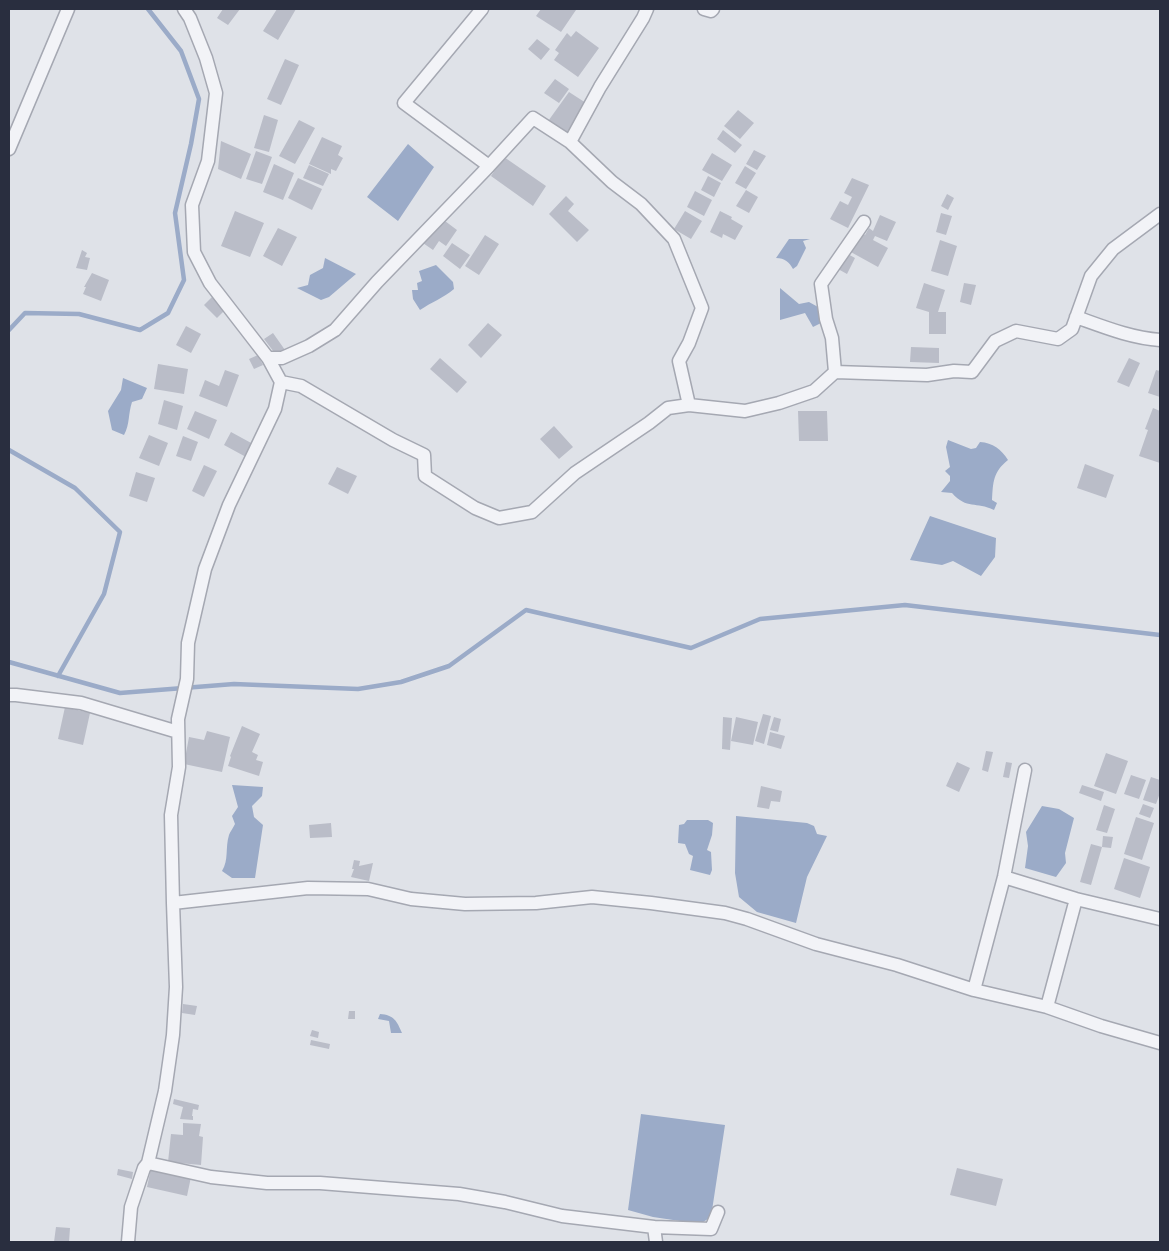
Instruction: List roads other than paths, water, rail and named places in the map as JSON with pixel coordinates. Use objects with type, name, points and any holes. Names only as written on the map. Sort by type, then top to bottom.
[{"type":"street","points":[[9,149],[68,9]]},
{"type":"street","points":[[128,1242],[131,1207],[144,1168],[148,1163],[165,1091],[173,1035],[176,987],[172,815],[178,767],[178,719],[187,679],[188,643],[205,569],[229,505],[275,409],[281,382],[268,358],[210,283],[194,252],[192,205],[208,160],[216,94],[206,58],[190,18],[184,9]]},
{"type":"street","points":[[482,9],[404,103],[489,166]]},
{"type":"street","points":[[570,142],[600,87],[644,18],[647,9]]},
{"type":"street","points":[[704,9],[711,11],[713,9]]},
{"type":"street","points":[[268,358],[282,358],[309,346],[335,330],[377,282],[533,118],[570,142],[612,182],[641,204],[674,239],[702,308],[680,361],[689,405]]},
{"type":"street","points":[[281,382],[301,386],[392,440],[424,455],[426,476],[475,508],[499,518],[532,512],[575,473],[668,408],[689,405],[745,411],[779,403],[814,391],[834,372],[927,375],[954,371],[972,372],[995,341],[1016,331],[1058,339],[1072,329],[1091,276],[1113,249],[1160,214]]},
{"type":"street","points":[[834,372],[832,338],[826,318],[820,284],[864,222]]},
{"type":"street","points":[[1076,317],[1116,331],[1149,340],[1160,340]]},
{"type":"street","points":[[9,695],[81,703],[178,732]]},
{"type":"street","points":[[974,990],[1004,878],[1025,770]]},
{"type":"street","points":[[1004,878],[1076,899],[1160,919]]},
{"type":"street","points":[[173,903],[318,888],[368,889],[411,898],[466,904],[536,903],[592,897],[651,903],[748,919],[816,944],[897,965],[974,990],[1047,1008],[1101,1026],[1160,1042]]},
{"type":"street","points":[[1047,1008],[1076,899]]},
{"type":"street","points":[[148,1163],[211,1177],[257,1182],[320,1183],[459,1194],[505,1202],[562,1216],[654,1227],[711,1229],[718,1212]]},
{"type":"street","points":[[654,1227],[656,1242]]},
{"type":"water","points":[[408,144],[434,167],[398,221],[367,197]]},
{"type":"water","points":[[789,239],[810,239],[803,241],[806,248],[797,266],[793,269],[786,261],[776,258]]},
{"type":"water","points":[[325,258],[356,274],[329,297],[321,300],[297,288],[308,285],[310,275],[323,268]]},
{"type":"water","points":[[436,265],[453,282],[454,289],[420,310],[413,299],[412,290],[418,290],[417,283],[422,281],[419,271]]},
{"type":"water","points":[[780,288],[799,304],[809,302],[818,307],[821,323],[813,327],[805,313],[780,320]]},
{"type":"water","points":[[123,378],[147,388],[142,399],[132,402],[124,435],[112,430],[108,411],[121,390]]},
{"type":"water","points":[[948,440],[971,449],[976,448],[980,442],[993,445],[1008,460],[999,469],[995,478],[992,500],[997,503],[994,510],[962,502],[952,493],[941,492],[950,481],[950,476],[945,471],[950,467],[946,447]]},
{"type":"water","points":[[930,516],[996,538],[995,557],[981,576],[953,561],[942,565],[910,560]]},
{"type":"water","points":[[232,785],[263,787],[262,796],[252,806],[254,817],[263,825],[255,878],[232,878],[222,871],[229,835],[235,824],[232,816],[238,807]]},
{"type":"water","points":[[1042,806],[1059,809],[1074,818],[1065,853],[1066,863],[1056,877],[1025,868],[1028,846],[1026,832]]},
{"type":"water","points":[[736,816],[807,823],[814,826],[817,834],[827,836],[807,877],[796,923],[757,912],[739,897],[735,873]]},
{"type":"water","points":[[687,820],[708,820],[713,823],[712,835],[707,850],[711,852],[712,870],[710,875],[690,870],[693,856],[689,854],[685,844],[678,843],[679,825],[684,824]]},
{"type":"water","points":[[380,1014],[394,1019],[402,1033],[391,1033],[389,1021],[378,1019]]},
{"type":"water","points":[[641,1114],[725,1125],[711,1217],[700,1224],[653,1217],[628,1210]]},
{"type":"waterway","points":[[9,330],[25,313],[79,314],[140,330],[168,313],[184,280],[175,213],[199,99],[181,51],[148,9]]},
{"type":"waterway","points":[[9,450],[75,488],[120,532],[104,594],[58,676]]},
{"type":"waterway","points":[[9,662],[120,693],[234,684],[358,689],[401,682],[449,666],[526,610],[691,648],[760,619],[905,605],[1160,635]]}]
